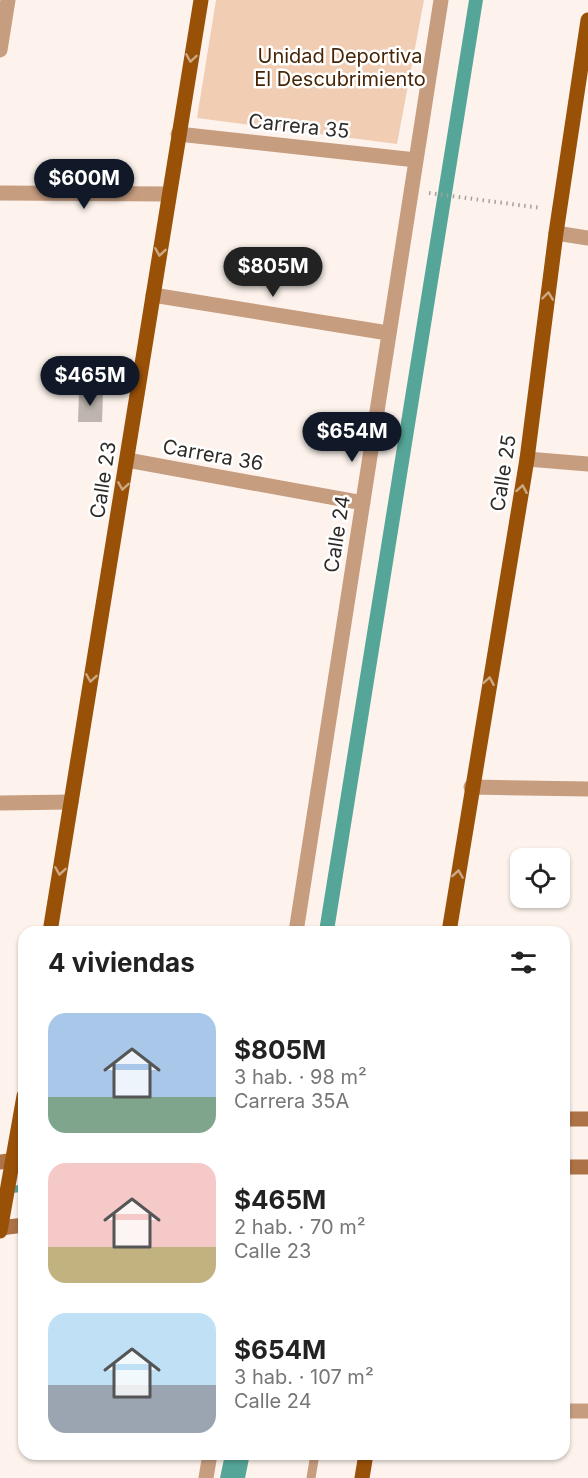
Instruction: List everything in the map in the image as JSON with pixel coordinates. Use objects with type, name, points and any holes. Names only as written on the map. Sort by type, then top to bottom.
[{"type":"main road","name":"Calle 23","points":[[51,926],[201,0]]},
{"type":"main road","name":"Calle 25","points":[[450,926],[471,787],[527,459],[559,211],[588,20]]},
{"type":"main road","points":[[570,1119],[588,1119]]},
{"type":"main road","points":[[18,1128],[1,1226],[18,1225]]},
{"type":"main road","points":[[570,1167],[588,1167]]},
{"type":"main road","points":[[362,1478],[365,1460]]},
{"type":"street","points":[[0,50],[8,0]]},
{"type":"street","name":"Calle 24","points":[[297,926],[441,0]]},
{"type":"street","name":"Carrera 35","points":[[178,134],[416,160]]},
{"type":"street","points":[[0,193],[169,194]]},
{"type":"street","points":[[556,233],[588,238]]},
{"type":"street","points":[[153,295],[388,333]]},
{"type":"street","points":[[527,459],[588,464]]},
{"type":"street","name":"Carrera 36","points":[[127,460],[363,503]]},
{"type":"street","points":[[471,787],[588,789]]},
{"type":"street","points":[[0,803],[71,802]]},
{"type":"street","points":[[570,1411],[588,1411]]},
{"type":"street","points":[[206,1478],[209,1460]]},
{"type":"lane","points":[[311,1478],[314,1460]]},
{"type":"path","points":[[423,192],[559,211]]},
{"type":"green space","name":"Unidad Deportiva El Descubrimiento","points":[[216,0],[424,0],[397,144],[197,118]]},
{"type":"water","points":[[469,0],[483,0],[335,926],[320,926]]},
{"type":"water","points":[[224,1460],[249,1460],[245,1478],[220,1478]]},
{"type":"building","points":[[79,392],[103,393],[102,422],[78,422]]},
{"type":"waterway","points":[[8,1190],[18,1189]]}]
